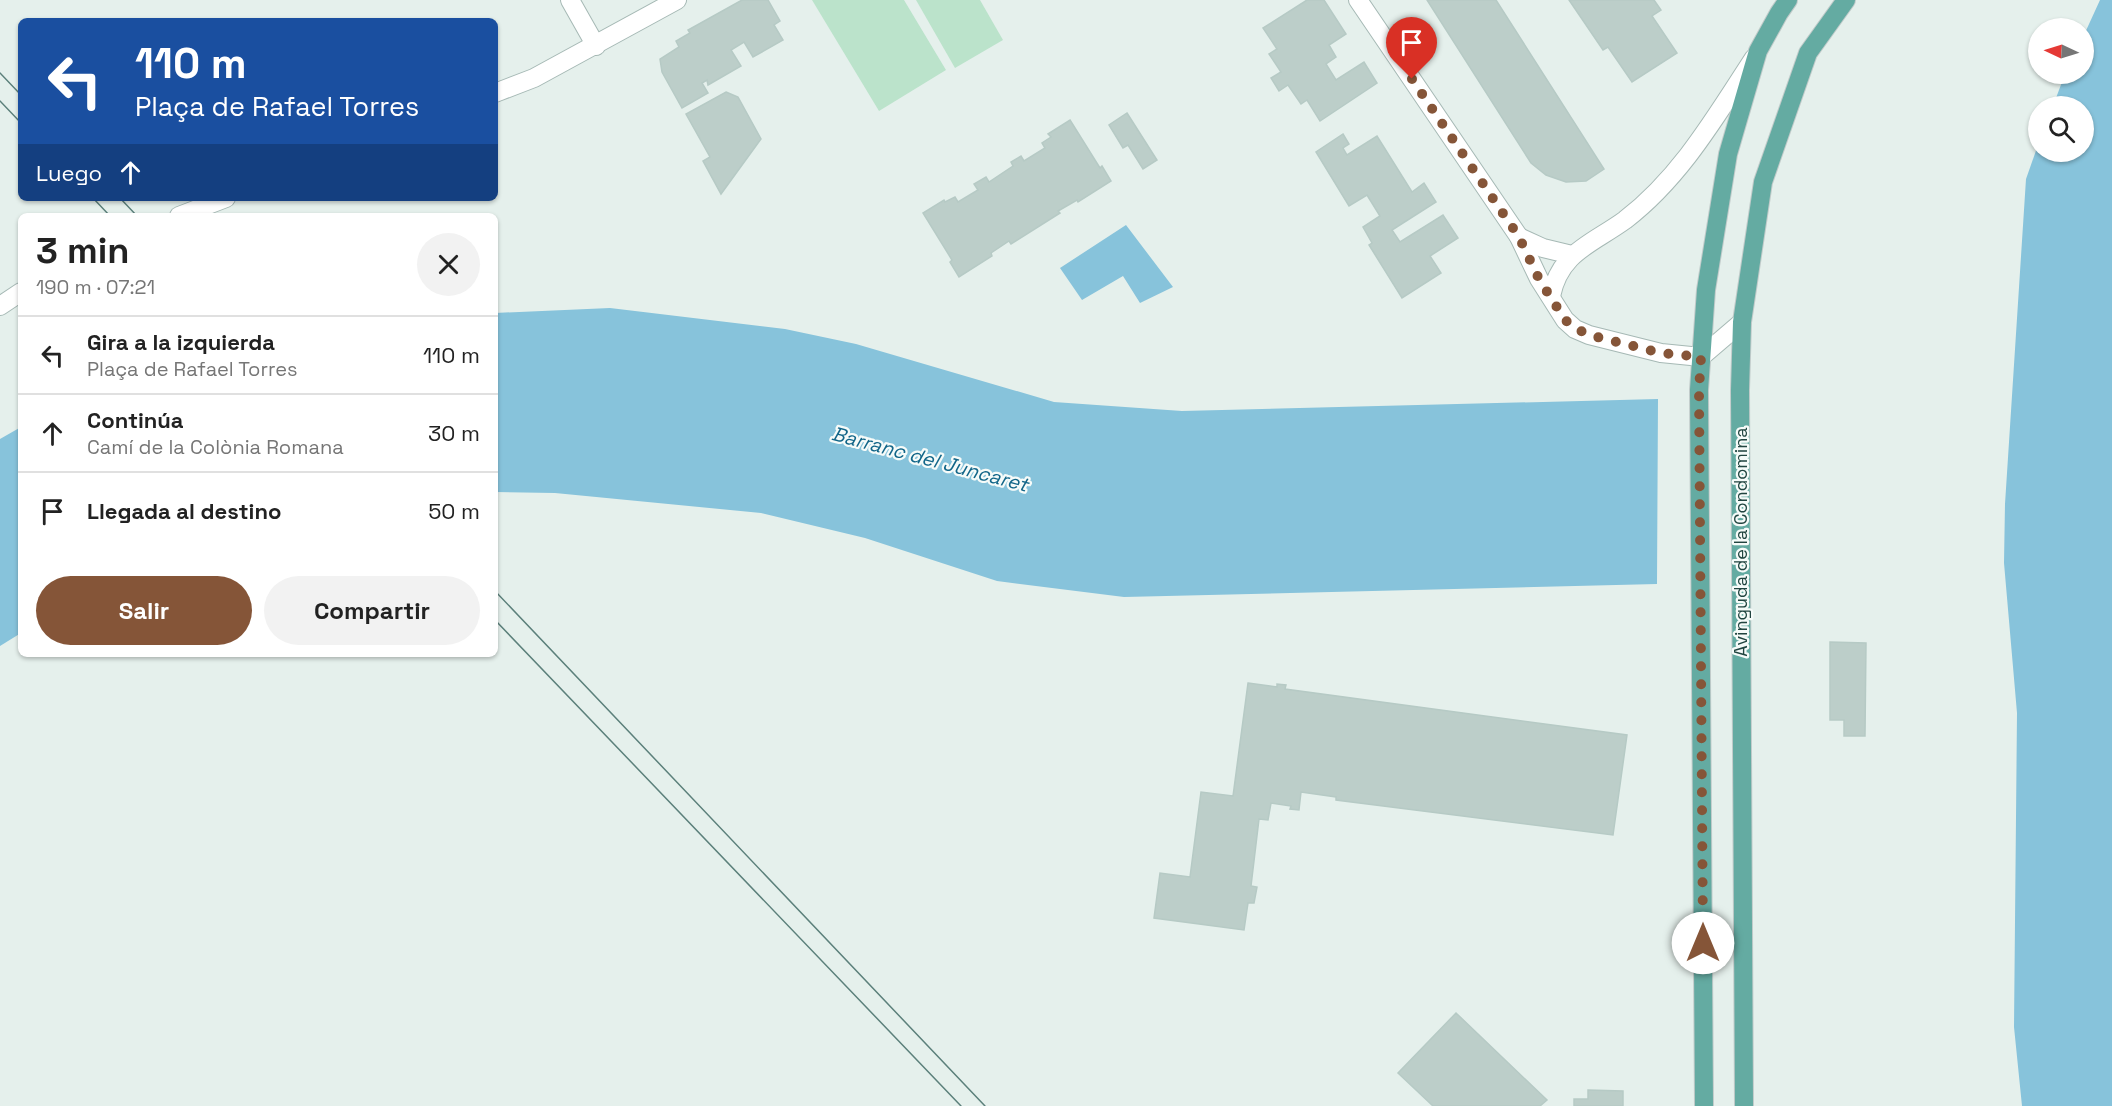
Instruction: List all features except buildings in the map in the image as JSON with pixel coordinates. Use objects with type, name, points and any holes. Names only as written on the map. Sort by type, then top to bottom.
[{"type":"main road","points":[[1704,1106],[1699,390],[1706,290],[1728,154],[1758,51],[1788,0]]},
{"type":"main road","name":"Avinguda de la Condomina","points":[[1744,1106],[1740,390],[1742,322],[1763,183],[1808,53],[1846,0]]},
{"type":"street","points":[[570,0],[596,46]]},
{"type":"street","points":[[498,92],[534,78],[677,0]]},
{"type":"street","points":[[1358,0],[1519,237],[1530,263],[1565,320],[1589,335],[1661,353],[1701,357],[1742,322]]},
{"type":"street","points":[[1551,296],[1554,282],[1572,255],[1624,220],[1665,184],[1696,145],[1758,51]]},
{"type":"street","points":[[187,213],[218,201]]},
{"type":"street","points":[[1519,237],[1543,248],[1572,255]]},
{"type":"street","points":[[0,306],[18,294]]},
{"type":"green space","points":[[812,0],[904,0],[946,70],[879,111]]},
{"type":"green space","points":[[916,0],[980,0],[1003,40],[955,68]]},
{"type":"water","points":[[2100,0],[2112,0],[2112,1106],[2022,1106],[2014,1027],[2017,713],[2004,563],[2005,504],[2026,179],[2032,162],[2094,162],[2094,96],[2057,96],[2061,84],[2094,84],[2094,18],[2092,18]]},
{"type":"water","points":[[1126,225],[1173,287],[1140,303],[1123,276],[1082,300],[1060,268]]},
{"type":"water","name":"Barranc del Juncaret","points":[[610,308],[785,329],[856,344],[1054,402],[1182,411],[1658,399],[1657,584],[1124,597],[997,581],[865,538],[761,513],[555,493],[498,492],[498,313]]},
{"type":"water","points":[[18,429],[18,635],[0,646],[0,439]]},
{"type":"tram line","points":[[0,73],[18,92]]},
{"type":"tram line","points":[[0,101],[18,120]]},
{"type":"tram line","points":[[96,201],[107,213]]},
{"type":"tram line","points":[[123,201],[134,213]]},
{"type":"tram line","points":[[498,594],[985,1106]]},
{"type":"tram line","points":[[498,623],[961,1106]]},
{"type":"route","points":[[1412,79],[1519,237],[1530,263],[1565,320],[1589,335],[1661,353],[1701,357],[1699,390],[1703,943]]}]
